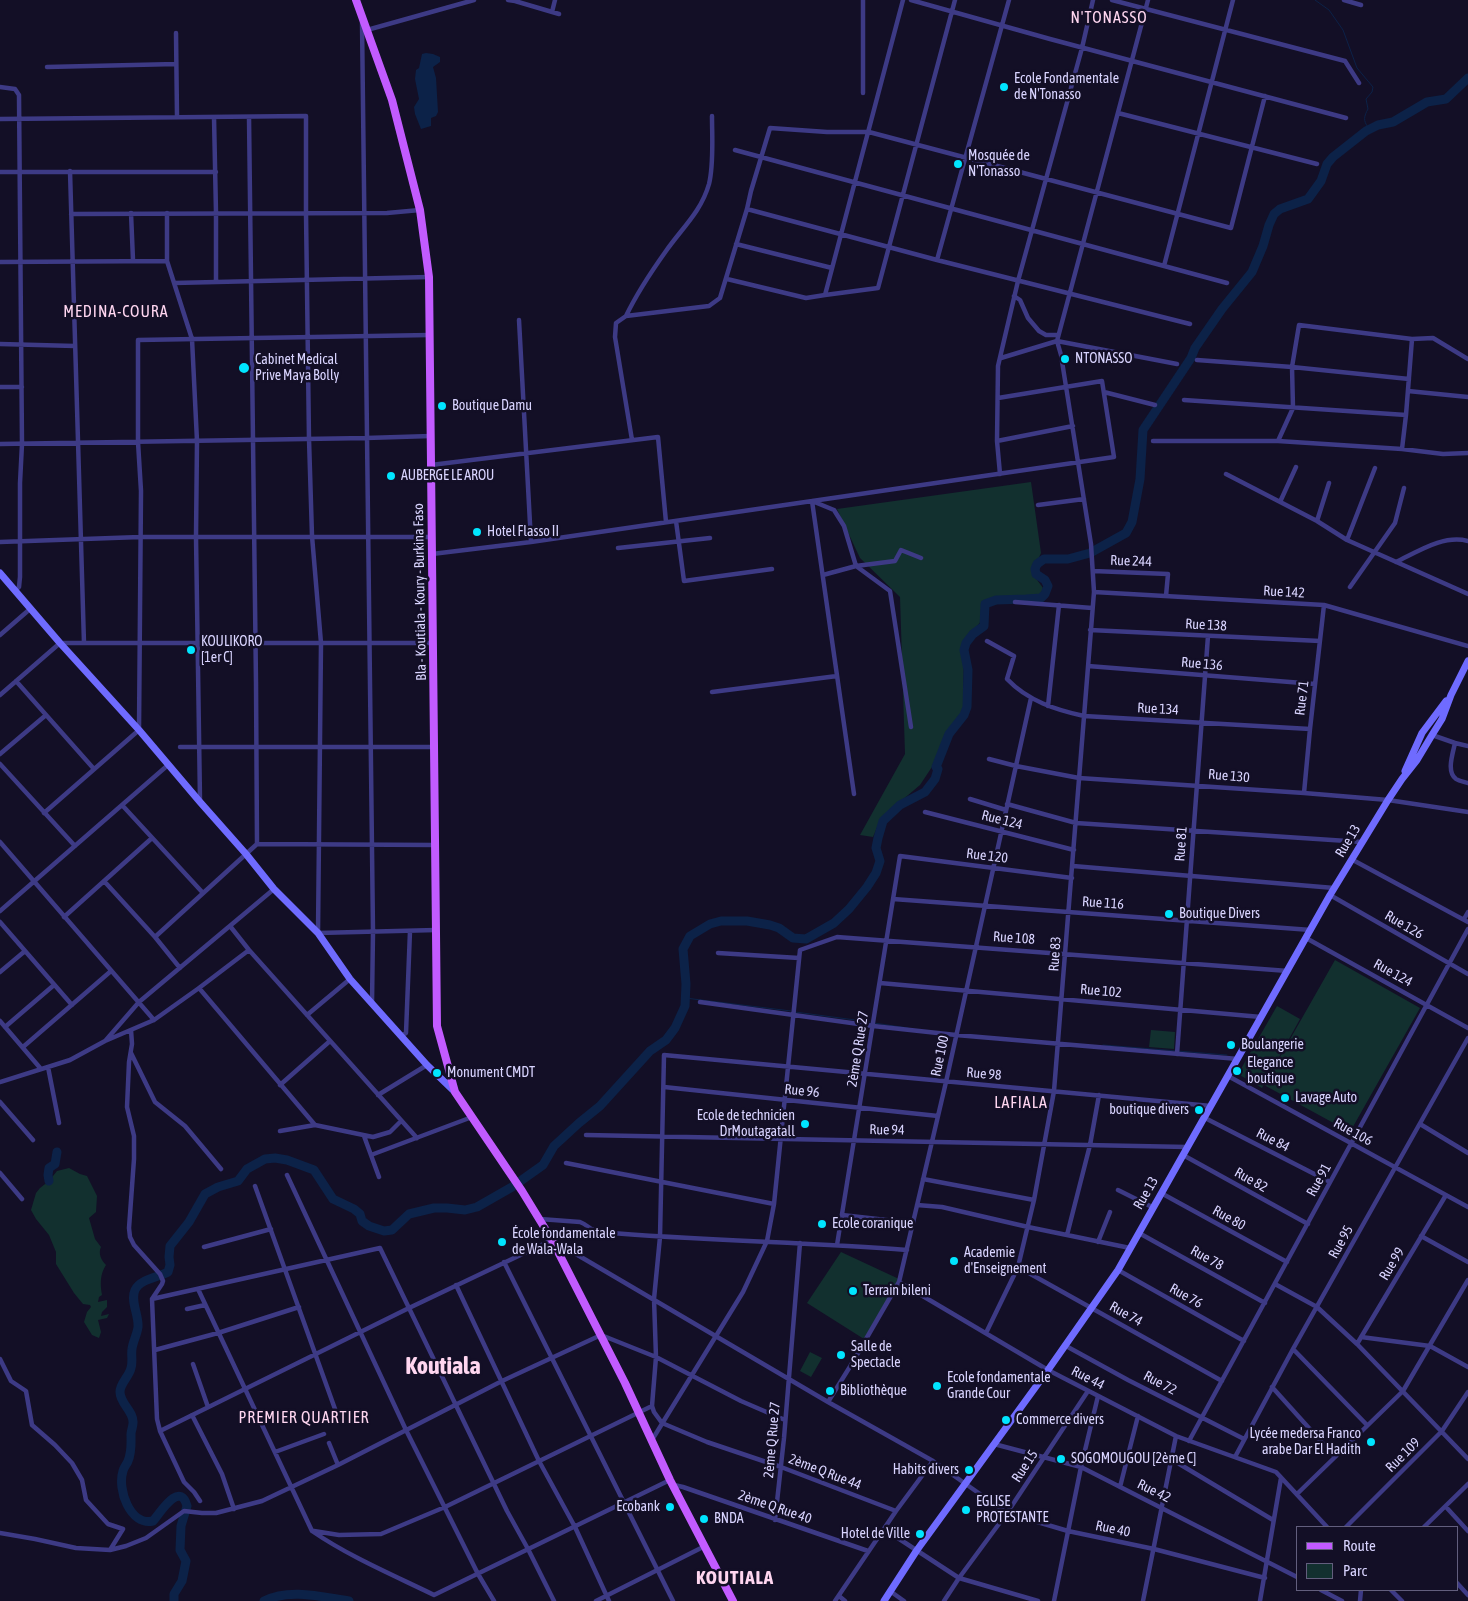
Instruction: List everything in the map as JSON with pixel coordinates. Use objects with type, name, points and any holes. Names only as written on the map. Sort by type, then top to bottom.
[{"type":"main road","name":"Bla - Koutiala - Koury - Burkina Faso","points":[[356,0],[392,100],[420,210],[429,277],[437,1026],[455,1092],[540,1218],[601,1335],[672,1483],[733,1601]]},
{"type":"street","points":[[367,30],[474,0]]},
{"type":"street","points":[[508,0],[515,0],[559,14]]},
{"type":"street","points":[[552,12],[556,0]]},
{"type":"street","points":[[863,0],[863,93]]},
{"type":"street","points":[[825,295],[903,0]]},
{"type":"street","points":[[911,0],[1082,48],[1346,118]]},
{"type":"street","points":[[727,279],[806,298],[878,288],[955,0]]},
{"type":"street","points":[[937,260],[1010,0]]},
{"type":"street","points":[[1000,474],[997,441],[998,366],[1014,296],[1094,0]]},
{"type":"street","points":[[1112,0],[1345,61],[1359,83]]},
{"type":"street","points":[[1057,338],[1148,0]]},
{"type":"street","points":[[1164,266],[1234,0]]},
{"type":"street","points":[[1344,0],[1362,4]]},
{"type":"street","points":[[362,16],[373,932],[372,1003]]},
{"type":"street","points":[[176,34],[177,117]]},
{"type":"street","points":[[47,67],[176,64]]},
{"type":"street","points":[[0,87],[15,90],[19,95],[22,444],[20,577],[19,587],[16,590]]},
{"type":"street","points":[[632,440],[615,337],[616,323],[626,316],[709,306],[720,298],[770,128],[827,132],[869,132],[1231,228],[1265,96]]},
{"type":"street","points":[[1118,113],[1317,164]]},
{"type":"street","points":[[0,119],[306,116],[309,439],[312,536],[320,643],[318,932]]},
{"type":"street","points":[[626,316],[637,294],[667,250],[700,208],[709,183],[712,154],[712,116]]},
{"type":"street","points":[[214,117],[216,282]]},
{"type":"street","points":[[155,937],[256,844],[256,643],[249,117]]},
{"type":"street","points":[[735,150],[1227,283]]},
{"type":"street","points":[[0,172],[216,172]]},
{"type":"street","points":[[70,172],[84,643]]},
{"type":"street","points":[[747,209],[937,260],[1190,324]]},
{"type":"street","points":[[71,214],[364,213],[420,210]]},
{"type":"street","points":[[131,213],[133,260]]},
{"type":"street","points":[[167,213],[167,261],[192,339],[197,441],[196,537],[200,802]]},
{"type":"street","points":[[736,244],[832,268]]},
{"type":"street","points":[[0,262],[167,261]]},
{"type":"street","points":[[174,283],[429,277]]},
{"type":"street","points":[[1014,296],[1020,300],[1028,318],[1039,331],[1046,335],[1177,364]]},
{"type":"street","points":[[520,320],[532,542]]},
{"type":"street","points":[[1278,441],[1293,408],[1292,367],[1299,325],[1412,338],[1433,338],[1468,359]]},
{"type":"street","points":[[44,813],[139,730],[141,491],[138,442],[138,340],[430,335]]},
{"type":"street","points":[[1001,358],[1057,338]]},
{"type":"street","name":"Rue 83","points":[[986,1333],[1018,1267],[1034,1200],[1054,1091],[1063,999],[1078,778],[1094,592],[1091,544],[1057,338]]},
{"type":"street","points":[[1402,449],[1412,338]]},
{"type":"street","points":[[0,344],[75,346]]},
{"type":"street","points":[[1197,360],[1409,378]]},
{"type":"street","points":[[432,554],[532,542],[1114,457],[1102,381],[998,398]]},
{"type":"street","points":[[0,387],[22,387]]},
{"type":"street","points":[[1408,391],[1468,397]]},
{"type":"street","points":[[1104,392],[1155,405]]},
{"type":"street","points":[[1184,400],[1406,415]]},
{"type":"street","points":[[997,441],[1072,426]]},
{"type":"street","points":[[0,444],[431,436]]},
{"type":"street","points":[[432,466],[658,436],[666,522]]},
{"type":"street","points":[[1154,441],[1278,441],[1402,449],[1443,454],[1468,454]]},
{"type":"street","points":[[1280,502],[1296,467]]},
{"type":"street","points":[[1347,540],[1375,468]]},
{"type":"street","points":[[1226,474],[1318,522],[1347,540],[1468,594]]},
{"type":"street","points":[[1318,522],[1329,483]]},
{"type":"street","points":[[1350,587],[1395,523],[1404,488]]},
{"type":"street","points":[[1038,505],[1084,499]]},
{"type":"street","points":[[812,501],[834,510],[844,526],[856,566],[890,591],[911,726]]},
{"type":"street","points":[[812,501],[854,794]]},
{"type":"street","points":[[676,521],[684,581],[772,569]]},
{"type":"street","points":[[0,542],[140,537],[432,537]]},
{"type":"street","points":[[618,548],[710,538]]},
{"type":"street","points":[[1396,562],[1444,541],[1460,539],[1468,542]]},
{"type":"street","points":[[822,575],[856,566],[895,561],[901,550],[922,558]]},
{"type":"street","name":"Rue 244","points":[[1093,568],[1168,574],[1166,596]]},
{"type":"street","points":[[0,573],[139,730],[274,889],[318,932],[350,978],[427,1065],[455,1092]]},
{"type":"street","name":"Rue 142","points":[[1094,592],[1324,605],[1468,646]]},
{"type":"street","points":[[1014,602],[1092,608]]},
{"type":"street","points":[[1048,706],[1059,605]]},
{"type":"street","name":"Rue 71","points":[[1304,793],[1324,605]]},
{"type":"street","points":[[0,635],[30,609]]},
{"type":"street","name":"Rue 138","points":[[1090,630],[1320,641]]},
{"type":"street","name":"Rue 81","points":[[1177,1054],[1208,636]]},
{"type":"street","name":"Rue 134","points":[[987,641],[1014,656],[1007,679],[1031,698],[1055,709],[1084,716],[1310,729]]},
{"type":"street","points":[[0,695],[60,643],[433,643]]},
{"type":"street","name":"Rue 13","points":[[884,1601],[917,1550],[1066,1346],[1118,1270],[1351,859],[1388,800],[1418,760],[1432,736],[1468,661]]},
{"type":"street","name":"Rue 136","points":[[1088,666],[1315,684]]},
{"type":"street","points":[[712,692],[837,676]]},
{"type":"street","points":[[16,681],[94,769]]},
{"type":"street","name":"Rue 13","points":[[1402,779],[1422,733],[1451,695]]},
{"type":"street","name":"Rue 100","points":[[828,1402],[899,1282],[946,1082],[1031,698]]},
{"type":"street","points":[[0,754],[46,715]]},
{"type":"street","points":[[1432,736],[1468,746]]},
{"type":"street","points":[[1455,743],[1451,761],[1451,773],[1456,779],[1468,782]]},
{"type":"street","points":[[180,747],[434,747]]},
{"type":"street","name":"Rue 130","points":[[989,758],[1016,766],[1078,778],[1388,800],[1468,812]]},
{"type":"street","points":[[0,764],[74,846]]},
{"type":"street","points":[[0,911],[168,765]]},
{"type":"street","points":[[970,799],[1006,810]]},
{"type":"street","points":[[1007,804],[1076,822],[1362,842]]},
{"type":"street","points":[[122,805],[203,893]]},
{"type":"street","name":"Rue 124","points":[[925,812],[1074,850]]},
{"type":"street","points":[[64,917],[152,838]]},
{"type":"street","points":[[0,842],[154,1020]]},
{"type":"street","points":[[256,844],[435,845]]},
{"type":"street","points":[[0,854],[6,849]]},
{"type":"street","name":"Rue 120","points":[[900,856],[1072,878]]},
{"type":"street","name":"2ème Q Rue 27","points":[[837,1245],[900,856]]},
{"type":"street","points":[[1351,859],[1466,920],[1468,912]]},
{"type":"street","points":[[1073,866],[1334,888]]},
{"type":"street","points":[[104,881],[155,937],[180,968]]},
{"type":"street","points":[[106,1041],[139,1002],[274,889]]},
{"type":"street","name":"Rue 126","points":[[1330,895],[1468,974]]},
{"type":"street","name":"Rue 116","points":[[893,899],[1311,930]]},
{"type":"street","points":[[0,922],[72,1005]]},
{"type":"street","points":[[230,926],[306,1015],[417,1138]]},
{"type":"street","name":"Rue 91","points":[[1189,1440],[1468,929]]},
{"type":"street","points":[[318,932],[436,930]]},
{"type":"street","points":[[401,1036],[406,1033],[410,931]]},
{"type":"street","name":"Rue 108","points":[[799,958],[800,950],[837,937],[1288,971]]},
{"type":"street","name":"Rue 124","points":[[1306,938],[1468,1028]]},
{"type":"street","points":[[0,1082],[70,1060],[106,1041],[154,1020],[249,950]]},
{"type":"street","points":[[0,972],[25,951]]},
{"type":"street","points":[[652,1440],[743,1292],[767,1241],[774,1204],[799,958],[718,952]]},
{"type":"street","points":[[22,1047],[110,971]]},
{"type":"street","points":[[306,1015],[350,978]]},
{"type":"street","name":"Rue 102","points":[[880,983],[1261,1017]]},
{"type":"street","points":[[5,1026],[54,985]]},
{"type":"street","points":[[199,988],[315,1125]]},
{"type":"street","points":[[700,1002],[956,1036],[1238,1059]]},
{"type":"street","points":[[0,1021],[41,1069]]},
{"type":"street","points":[[131,1030],[127,1107],[134,1136],[130,1237],[134,1245],[160,1274],[163,1281],[152,1300],[157,1419],[160,1430],[184,1482],[200,1501]]},
{"type":"street","name":"Rue 95","points":[[1235,1457],[1293,1349],[1468,1038]]},
{"type":"street","points":[[280,1085],[330,1041]]},
{"type":"street","points":[[131,1053],[155,1102],[185,1126],[221,1169]]},
{"type":"street","name":"Rue 98","points":[[664,1087],[664,1055],[1211,1106]]},
{"type":"street","points":[[378,1095],[427,1065]]},
{"type":"street","points":[[48,1067],[59,1123]]},
{"type":"street","name":"Rue 106","points":[[1228,1076],[1468,1207]]},
{"type":"street","points":[[662,1423],[652,1406],[656,1357],[654,1300],[660,1237],[664,1087]]},
{"type":"street","name":"Rue 96","points":[[664,1087],[938,1116]]},
{"type":"street","points":[[1067,1235],[1090,1145],[1099,1096]]},
{"type":"street","points":[[0,1102],[33,1140]]},
{"type":"street","points":[[370,1155],[472,1117]]},
{"type":"street","name":"Rue 84","points":[[1205,1118],[1330,1182]]},
{"type":"street","points":[[280,1131],[315,1125],[373,1137],[390,1132],[401,1121]]},
{"type":"street","points":[[1420,1124],[1468,1153]]},
{"type":"street","name":"Rue 94","points":[[586,1135],[1187,1147]]},
{"type":"street","points":[[364,1136],[380,1177]]},
{"type":"street","name":"Rue 82","points":[[1183,1155],[1308,1224]]},
{"type":"street","points":[[566,1163],[774,1204]]},
{"type":"street","points":[[0,1173],[22,1199]]},
{"type":"street","points":[[287,1175],[406,1430],[478,1574],[494,1601]]},
{"type":"street","points":[[923,1179],[1034,1200]]},
{"type":"street","points":[[255,1186],[335,1409]]},
{"type":"street","points":[[1118,1190],[1152,1207]]},
{"type":"street","name":"Rue 80","points":[[1161,1193],[1287,1262]]},
{"type":"street","name":"Rue 99","points":[[1357,1344],[1446,1195]]},
{"type":"street","points":[[918,1205],[942,1207],[1130,1248]]},
{"type":"street","points":[[1098,1242],[1110,1212]]},
{"type":"street","points":[[842,1215],[913,1223]]},
{"type":"street","points":[[540,1218],[580,1222],[586,1224],[592,1230],[660,1237],[767,1241],[907,1250]]},
{"type":"street","points":[[204,1247],[271,1229]]},
{"type":"street","name":"Rue 78","points":[[1138,1232],[1265,1303]]},
{"type":"street","points":[[1421,1236],[1468,1262]]},
{"type":"street","points":[[160,1430],[552,1240]]},
{"type":"street","name":"Rue 40","points":[[552,1240],[828,1402],[933,1461],[1007,1513],[1068,1531],[1154,1549],[1265,1578]]},
{"type":"street","name":"2ème Q Rue 27","points":[[775,1520],[800,1243]]},
{"type":"street","points":[[152,1300],[380,1248],[507,1511],[554,1601]]},
{"type":"street","points":[[504,1262],[673,1601]]},
{"type":"street","name":"Rue 74","points":[[1018,1267],[1222,1381]]},
{"type":"street","name":"Rue 76","points":[[1118,1270],[1244,1341]]},
{"type":"street","points":[[1296,1494],[1403,1391],[1468,1280]]},
{"type":"street","name":"Rue 44","points":[[899,1282],[1048,1370],[1088,1391],[1176,1436],[1276,1472],[1282,1478]]},
{"type":"street","points":[[1275,1284],[1317,1307],[1357,1344],[1468,1459]]},
{"type":"street","points":[[456,1286],[539,1461],[575,1526],[608,1598]]},
{"type":"street","points":[[198,1289],[312,1531],[359,1559],[434,1595],[575,1526],[672,1483]]},
{"type":"street","points":[[188,1309],[205,1305]]},
{"type":"street","points":[[155,1350],[218,1333],[298,1307]]},
{"type":"street","points":[[0,1533],[76,1548],[110,1550],[126,1546],[146,1538],[184,1510],[216,1513],[262,1501],[338,1465],[502,1381],[601,1335],[656,1357],[741,1401],[785,1420]]},
{"type":"street","points":[[1361,1337],[1430,1346],[1468,1367]]},
{"type":"street","name":"Rue 72","points":[[1066,1346],[1244,1439]]},
{"type":"street","points":[[1293,1349],[1367,1425]]},
{"type":"street","points":[[0,1359],[11,1381],[26,1391],[32,1425],[72,1463],[82,1480],[86,1500],[108,1524],[123,1529],[110,1550]]},
{"type":"street","points":[[193,1364],[208,1406]]},
{"type":"street","points":[[1272,1387],[1335,1457]]},
{"type":"street","name":"Rue 15","points":[[944,1601],[1007,1513],[1088,1391]]},
{"type":"street","name":"Rue 109","points":[[1347,1526],[1442,1432],[1468,1392]]},
{"type":"street","points":[[1054,1601],[1081,1467],[1098,1396]]},
{"type":"street","points":[[312,1531],[339,1535],[381,1534],[445,1507],[652,1406]]},
{"type":"street","points":[[192,1415],[222,1474],[234,1509]]},
{"type":"street","points":[[1120,1488],[1138,1416]]},
{"type":"street","name":"2ème Q Rue 44","points":[[662,1423],[707,1442],[781,1467],[896,1511]]},
{"type":"street","points":[[274,1452],[324,1434]]},
{"type":"street","points":[[1143,1601],[1176,1436]]},
{"type":"street","points":[[329,1443],[338,1465]]},
{"type":"street","name":"Rue 42","points":[[994,1444],[1081,1467],[1296,1576]]},
{"type":"street","points":[[1172,1459],[1274,1520]]},
{"type":"street","points":[[845,1601],[837,1599],[868,1551],[933,1461]]},
{"type":"street","points":[[1282,1478],[1326,1526]]},
{"type":"street","points":[[1260,1601],[1282,1478]]},
{"type":"street","name":"2ème Q Rue 40","points":[[672,1483],[868,1551]]},
{"type":"street","points":[[1425,1526],[1468,1484]]},
{"type":"street","points":[[1446,1507],[1468,1531]]},
{"type":"street","points":[[884,1529],[959,1578],[1038,1601]]},
{"type":"street","points":[[596,1601],[608,1598],[705,1546]]},
{"type":"street","points":[[1458,1584],[1468,1595]]},
{"type":"street","points":[[890,1591],[904,1601]]},
{"type":"street","points":[[1323,1591],[1342,1601]]},
{"type":"street","points":[[1391,1591],[1402,1601]]},
{"type":"green space","points":[[1031,482],[1041,553],[1032,573],[1043,588],[1041,594],[989,606],[982,620],[964,642],[963,720],[920,785],[881,818],[873,837],[860,835],[905,754],[900,597],[860,558],[837,509]]},
{"type":"green space","points":[[1335,960],[1420,1008],[1350,1132],[1264,1085]]},
{"type":"green space","points":[[1277,1006],[1300,1019],[1262,1088],[1238,1074]]},
{"type":"green space","points":[[1151,1030],[1175,1032],[1174,1049],[1149,1047]]},
{"type":"green space","points":[[69,1168],[87,1176],[97,1196],[96,1212],[89,1218],[95,1239],[101,1247],[100,1256],[106,1265],[101,1279],[102,1295],[99,1297],[98,1302],[107,1300],[107,1307],[101,1316],[109,1314],[107,1318],[98,1320],[101,1332],[99,1338],[92,1335],[84,1322],[87,1312],[91,1307],[90,1305],[83,1304],[74,1293],[56,1264],[56,1252],[49,1235],[31,1210],[36,1193],[40,1188],[57,1171]]},
{"type":"green space","name":"Terrain bileni","points":[[841,1252],[899,1279],[864,1339],[807,1303]]},
{"type":"green space","points":[[810,1352],[822,1358],[811,1377],[800,1371]]},
{"type":"water","points":[[426,53],[440,57],[440,62],[433,67],[436,78],[438,112],[436,116],[431,118],[431,126],[421,129],[414,107],[419,99],[415,79],[422,54]]},
{"type":"waterway","points":[[1315,0],[1329,10],[1343,30],[1357,68],[1373,87],[1372,92],[1366,99],[1368,109],[1365,118],[1365,123],[1368,127],[1366,131]]},
{"type":"waterway","points":[[174,1601],[174,1594],[182,1581],[186,1561],[180,1550],[181,1526],[187,1506],[184,1499],[180,1496],[175,1497],[153,1521],[145,1521],[138,1518],[127,1505],[122,1487],[122,1479],[123,1470],[130,1454],[133,1419],[122,1400],[120,1392],[121,1386],[131,1368],[132,1349],[138,1327],[134,1303],[135,1290],[141,1283],[168,1272],[170,1246],[189,1222],[205,1194],[218,1187],[238,1181],[247,1169],[265,1159],[275,1158],[287,1160],[314,1170],[333,1199],[354,1209],[360,1214],[362,1221],[369,1226],[384,1231],[392,1230],[409,1214],[434,1208],[465,1210],[477,1207],[512,1187],[543,1165],[554,1146],[600,1106],[650,1051],[666,1040],[675,1028],[685,1006],[686,984],[683,949],[690,936],[710,924],[721,921],[747,921],[770,925],[779,928],[793,938],[806,939],[834,923],[849,909],[876,873],[880,861],[876,848],[883,821],[900,805],[925,792],[935,779],[938,769],[936,767],[949,734],[964,715],[967,707],[968,670],[964,650],[966,643],[973,634],[984,626],[985,604],[996,600],[1041,598],[1048,586],[1045,580],[1036,574],[1037,564],[1044,559],[1068,559],[1090,553],[1126,533],[1132,522],[1140,479],[1143,430],[1191,358],[1195,348],[1222,309],[1252,272],[1274,214],[1280,209],[1308,199],[1321,181],[1327,164],[1366,131],[1378,125],[1393,122],[1427,102],[1446,99],[1468,78]]},
{"type":"waterway","points":[[685,998],[791,1011]]},
{"type":"waterway","points":[[795,1012],[870,1022]]},
{"type":"waterway","points":[[874,1023],[908,1028]]},
{"type":"waterway","points":[[1103,1045],[1227,1055]]},
{"type":"waterway","points":[[49,1181],[49,1168],[55,1164],[57,1152]]},
{"type":"waterway","points":[[264,1601],[274,1597],[295,1594],[349,1601]]},
{"type":"place","name":"Ecole Fondamentale de N'Tonasso","points":[[1004,87]]},
{"type":"place","name":"Mosquée de N'Tonasso","points":[[958,164]]},
{"type":"place","name":"NTONASSO","points":[[1065,359]]},
{"type":"place","name":"Cabinet Medical Prive Maya Bolly","points":[[244,368]]},
{"type":"place","name":"Boutique Damu","points":[[442,406]]},
{"type":"place","name":"AUBERGE LE AROU","points":[[391,476]]},
{"type":"place","name":"Hotel Flasso II","points":[[477,532]]},
{"type":"place","name":"KOULIKORO [1er C]","points":[[191,650]]},
{"type":"place","name":"Boutique Divers","points":[[1169,914]]},
{"type":"place","name":"Boulangerie","points":[[1231,1045]]},
{"type":"place","name":"Elegance boutique","points":[[1237,1071]]},
{"type":"place","name":"Monument CMDT","points":[[437,1073]]},
{"type":"place","name":"Lavage Auto","points":[[1285,1098]]},
{"type":"place","name":"boutique divers","points":[[1199,1110]]},
{"type":"place","name":"Ecole de technicien DrMoutagatall","points":[[805,1124]]},
{"type":"place","name":"Ecole coranique","points":[[822,1224]]},
{"type":"place","name":"École fondamentale de Wala-Wala","points":[[502,1242]]},
{"type":"place","name":"Academie d'Enseignement","points":[[954,1261]]},
{"type":"place","name":"Terrain bileni","points":[[853,1291]]},
{"type":"place","name":"Salle de Spectacle","points":[[841,1355]]},
{"type":"place","name":"Ecole fondamentale Grande Cour","points":[[937,1386]]},
{"type":"place","name":"Bibliothèque","points":[[830,1391]]},
{"type":"place","name":"Commerce divers","points":[[1006,1420]]},
{"type":"place","name":"Lycée medersa Franco arabe Dar El Hadith","points":[[1371,1442]]},
{"type":"place","name":"SOGOMOUGOU [2ème C]","points":[[1061,1459]]},
{"type":"place","name":"Habits divers","points":[[969,1470]]},
{"type":"place","name":"Ecobank","points":[[670,1507]]},
{"type":"place","name":"EGLISE PROTESTANTE","points":[[966,1510]]},
{"type":"place","name":"BNDA","points":[[704,1519]]},
{"type":"place","name":"Hotel de Ville","points":[[920,1534]]},
{"type":"district","name":"N'TONASSO","points":[[1109,18]]},
{"type":"district","name":"MEDINA-COURA","points":[[116,312]]},
{"type":"district","name":"LAFIALA","points":[[1021,1103]]},
{"type":"district","name":"Koutiala","points":[[443,1366]]},
{"type":"district","name":"PREMIER QUARTIER","points":[[304,1418]]},
{"type":"district","name":"KOUTIALA","points":[[735,1578]]}]
